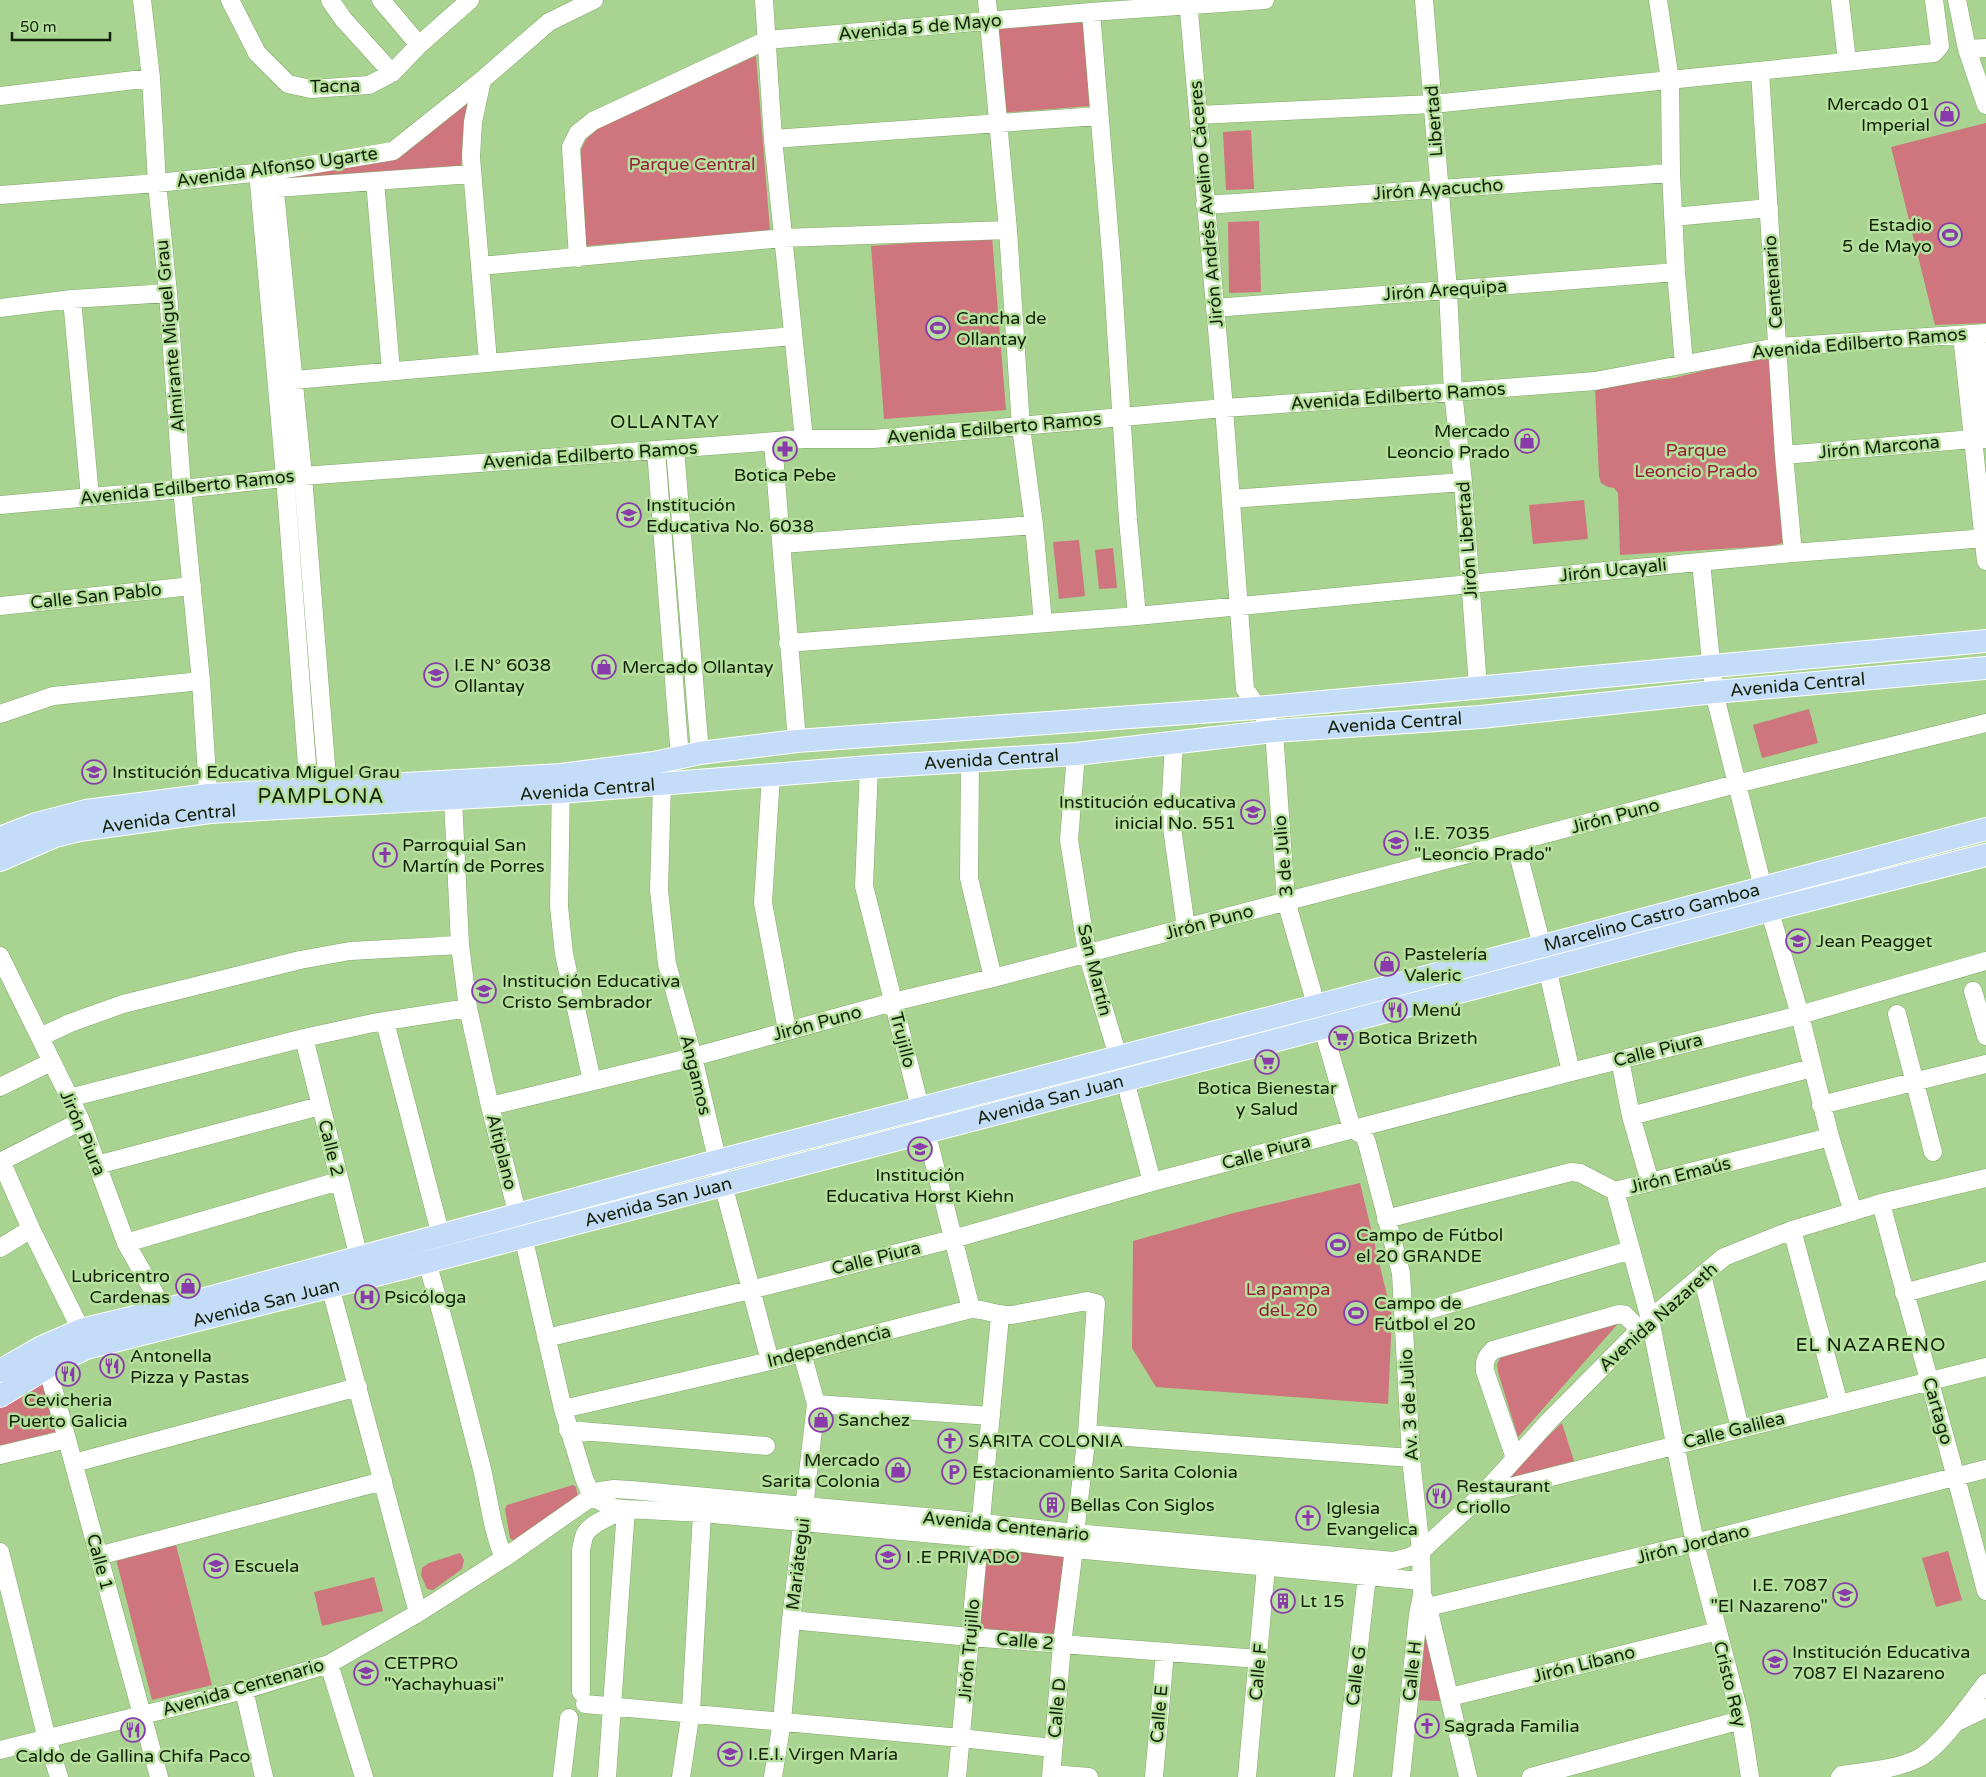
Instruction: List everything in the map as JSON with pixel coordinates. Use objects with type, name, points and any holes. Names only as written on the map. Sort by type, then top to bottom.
[{"type":"main road","name":"Avenida Central","points":[[0,838],[36,824],[86,811],[209,804],[453,799],[561,784],[690,755],[796,741],[1256,708],[1986,641]]},
{"type":"main road","name":"Avenida Central","points":[[0,860],[55,836],[79,830],[209,804],[319,790],[561,784],[662,784],[771,774],[1076,754],[1274,732],[1481,717],[1714,692],[1986,668]]},
{"type":"main road","name":"Marcelino Castro Gamboa","points":[[1316,1006],[1986,828]]},
{"type":"main road","name":"Marcelino Castro Gamboa","points":[[1323,1027],[1986,855]]},
{"type":"main road","name":"Avenida San Juan","points":[[0,1396],[45,1357],[81,1330],[164,1310],[327,1277],[427,1262],[521,1226],[717,1161],[1316,1006]]},
{"type":"main road","name":"Avenida San Juan","points":[[0,1371],[45,1357],[86,1348],[327,1277],[359,1258],[441,1236],[521,1226],[723,1184],[1323,1027]]},
{"type":"street","name":"Almirante Miguel Grau","points":[[142,0],[151,78],[157,183],[168,293],[182,489],[201,681],[209,804]]},
{"type":"street","name":"Tacna","points":[[230,0],[257,53],[288,84],[311,89],[369,85],[392,73],[419,45],[470,0]]},
{"type":"street","points":[[330,0],[344,20],[392,73]]},
{"type":"street","points":[[380,0],[419,45]]},
{"type":"street","name":"Avenida Alfonso Ugarte","points":[[0,195],[157,183],[266,180],[393,151],[482,80],[549,22],[594,0]]},
{"type":"street","points":[[764,0],[773,139],[804,439]]},
{"type":"street","points":[[988,0],[1008,230],[1021,427],[1034,525],[1043,623]]},
{"type":"street","name":"Avenida 5 de Mayo","points":[[578,258],[571,147],[578,133],[592,120],[767,40],[1188,2],[1265,0]]},
{"type":"street","name":"Libertad","points":[[1424,0],[1448,290],[1454,392]]},
{"type":"street","points":[[1658,0],[1670,80],[1673,217],[1684,364]]},
{"type":"street","points":[[1840,0],[1846,61]]},
{"type":"street","points":[[1198,115],[1433,104],[1937,51],[1940,46],[1934,0]]},
{"type":"street","points":[[1957,0],[1967,49],[1986,105]]},
{"type":"street","name":"Jirón Andrés Avelino Cáceres","points":[[1188,2],[1224,408],[1245,689],[1256,708]]},
{"type":"street","points":[[1091,12],[1098,116],[1112,266],[1128,520],[1137,616]]},
{"type":"street","points":[[1967,49],[1986,48]]},
{"type":"street","name":"Centenario","points":[[1760,71],[1784,455],[1794,553]]},
{"type":"street","points":[[0,96],[151,78]]},
{"type":"street","points":[[482,80],[473,122],[471,157],[488,362]]},
{"type":"street","points":[[773,139],[1098,116]]},
{"type":"street","name":"Jirón Ayacucho","points":[[1205,205],[1671,173]]},
{"type":"street","points":[[319,790],[315,622],[294,476],[266,180],[375,181],[472,174]]},
{"type":"street","points":[[375,181],[391,371]]},
{"type":"street","points":[[1673,217],[1769,208]]},
{"type":"street","points":[[480,266],[783,238],[1008,230]]},
{"type":"street","name":"Jirón Arequipa","points":[[1215,308],[1676,272]]},
{"type":"street","points":[[0,308],[72,299],[168,293]]},
{"type":"street","points":[[72,299],[90,497]]},
{"type":"street","points":[[1975,334],[1986,561]]},
{"type":"street","name":"Avenida Edilberto Ramos","points":[[0,505],[182,489],[294,476],[804,439],[873,439],[1224,408],[1595,381],[1777,346],[1975,334]]},
{"type":"street","points":[[285,380],[793,336]]},
{"type":"street","name":"Jirón Libertad","points":[[1454,392],[1463,482],[1478,687]]},
{"type":"street","name":"Jirón Marcona","points":[[1784,455],[1980,439]]},
{"type":"street","points":[[773,442],[796,741]]},
{"type":"street","points":[[674,449],[690,755]]},
{"type":"street","points":[[656,450],[690,755]]},
{"type":"street","points":[[294,476],[296,622],[319,790]]},
{"type":"street","points":[[1231,500],[1463,482]]},
{"type":"street","points":[[782,544],[1034,525]]},
{"type":"street","name":"Jirón Ucayali","points":[[788,643],[1137,616],[1794,553],[1985,538]]},
{"type":"street","points":[[1701,562],[1714,692],[1763,888],[1800,1015],[1830,1137],[1854,1212]]},
{"type":"street","name":"Calle San Pablo","points":[[0,606],[192,586]]},
{"type":"street","points":[[296,622],[315,622]]},
{"type":"street","points":[[0,714],[53,696],[201,681]]},
{"type":"street","points":[[1256,708],[1274,732]]},
{"type":"street","name":"Jirón Puno","points":[[490,1106],[693,1057],[893,1002],[993,978],[1736,784],[1986,723]]},
{"type":"street","name":"3 de Julio","points":[[1274,732],[1286,901],[1316,1006]]},
{"type":"street","points":[[1174,744],[1170,813],[1186,928]]},
{"type":"street","name":"San Martín","points":[[1076,754],[1069,840],[1087,953],[1125,1080],[1152,1182]]},
{"type":"street","points":[[970,760],[970,878],[993,978]]},
{"type":"street","name":"Trujillo","points":[[869,767],[864,886],[971,1309]]},
{"type":"street","points":[[771,774],[763,903],[787,1030]]},
{"type":"street","points":[[561,784],[560,906],[564,954],[592,1081]]},
{"type":"street","name":"Angamos","points":[[662,784],[659,890],[667,964],[693,1057],[717,1161],[770,1361]]},
{"type":"street","name":"Altiplano","points":[[453,799],[460,946],[468,1008],[568,1430],[592,1497]]},
{"type":"street","points":[[1515,842],[1542,946]]},
{"type":"street","points":[[40,1037],[70,1023],[123,1004],[300,960],[350,950],[460,946]]},
{"type":"street","name":"Jirón Piura","points":[[0,956],[81,1121],[126,1243],[164,1310]]},
{"type":"street","name":"Calle Piura","points":[[546,1338],[750,1290],[953,1238],[1152,1182],[1352,1129],[1800,1015],[1986,961]]},
{"type":"street","points":[[1547,968],[1571,1072]]},
{"type":"street","points":[[1973,990],[1986,1036]]},
{"type":"street","name":"Av. 3 de Julio","points":[[1316,1006],[1352,1129],[1364,1136],[1367,1143],[1401,1272],[1405,1317],[1411,1458],[1424,1594]]},
{"type":"street","points":[[69,1098],[304,1038],[468,1008]]},
{"type":"street","points":[[1897,1014],[1933,1152]]},
{"type":"street","points":[[384,1022],[441,1236]]},
{"type":"street","name":"Calle 2","points":[[304,1038],[359,1258]]},
{"type":"street","points":[[1620,1060],[1631,1116],[1650,1182]]},
{"type":"street","points":[[0,1087],[51,1062]]},
{"type":"street","points":[[1822,1105],[1986,1064]]},
{"type":"street","points":[[1631,1116],[1812,1068]]},
{"type":"street","points":[[98,1166],[320,1106]]},
{"type":"street","points":[[81,1121],[0,1162],[81,1330]]},
{"type":"street","name":"Jirón Emaús","points":[[1386,1219],[1571,1172],[1580,1174],[1615,1191],[1830,1137]]},
{"type":"street","name":"Avenida Nazareth","points":[[1421,1550],[1483,1494],[1515,1458],[1645,1324],[1724,1257],[1792,1230],[1881,1203],[1986,1178]]},
{"type":"street","points":[[126,1243],[339,1182]]},
{"type":"street","name":"Cristo Rey","points":[[1615,1191],[1630,1250],[1645,1324],[1676,1445],[1695,1543],[1741,1720],[1750,1777]]},
{"type":"street","name":"Cartago","points":[[1881,1203],[1904,1293],[1957,1478],[1986,1591]]},
{"type":"street","points":[[0,1248],[31,1229]]},
{"type":"street","points":[[1792,1230],[1839,1404]]},
{"type":"street","points":[[1405,1317],[1630,1250]]},
{"type":"street","points":[[427,1262],[456,1361],[491,1504],[497,1541],[504,1558]]},
{"type":"street","points":[[1904,1293],[1986,1272]]},
{"type":"street","points":[[1702,1274],[1740,1428]]},
{"type":"street","points":[[327,1277],[418,1613]]},
{"type":"street","name":"Independencia","points":[[563,1409],[770,1361],[971,1309],[980,1309],[1000,1316],[1024,1314],[1079,1302],[1096,1303]]},
{"type":"street","name":"Calle D","points":[[1052,1775],[1062,1644],[1087,1434],[1096,1303]]},
{"type":"street","points":[[1515,1458],[1484,1371],[1484,1362],[1487,1356],[1493,1350],[1619,1314],[1645,1324]]},
{"type":"street","name":"Jirón Trujillo","points":[[957,1777],[1000,1316]]},
{"type":"street","name":"Mariátegui","points":[[773,1777],[782,1722],[791,1620],[816,1404],[802,1353]]},
{"type":"street","name":"Calle 1","points":[[45,1357],[159,1777]]},
{"type":"street","name":"Calle Galilea","points":[[1483,1494],[1740,1428],[1986,1368]]},
{"type":"street","points":[[74,1463],[358,1387]]},
{"type":"street","points":[[816,1404],[991,1416]]},
{"type":"street","points":[[568,1430],[766,1446]]},
{"type":"street","points":[[1087,1434],[1411,1458]]},
{"type":"street","points":[[0,1455],[67,1439]]},
{"type":"street","name":"Jirón Jordano","points":[[1424,1594],[1695,1543],[1957,1478],[1986,1469]]},
{"type":"street","points":[[98,1556],[383,1481]]},
{"type":"street","name":"Avenida Centenario","points":[[0,1750],[244,1690],[329,1664],[418,1613],[504,1558],[600,1491],[614,1489],[804,1515],[980,1530],[1266,1567],[1367,1576],[1424,1594]]},
{"type":"street","name":"Avenida Centenario","points":[[592,1497],[614,1508],[702,1513],[804,1515]]},
{"type":"street","points":[[626,1509],[592,1527],[586,1533],[581,1550],[583,1698],[613,1708],[961,1738],[1053,1748]]},
{"type":"street","points":[[607,1777],[626,1509]]},
{"type":"street","points":[[681,1777],[691,1714],[702,1513]]},
{"type":"street","name":"Avenida Centenario","points":[[1074,1541],[1394,1561],[1409,1557],[1421,1550]]},
{"type":"street","points":[[0,1552],[47,1739],[59,1777]]},
{"type":"street","name":"Calle F","points":[[1247,1777],[1266,1567]]},
{"type":"street","name":"Calle G","points":[[1344,1777],[1367,1576]]},
{"type":"street","points":[[1424,1594],[1468,1777]]},
{"type":"street","name":"Calle H","points":[[1401,1777],[1418,1616],[1424,1594]]},
{"type":"street","name":"Calle 2","points":[[791,1620],[970,1637],[1259,1659]]},
{"type":"street","name":"Jirón Líbano","points":[[1450,1697],[1718,1631]]},
{"type":"street","name":"Calle E","points":[[1154,1777],[1165,1652]]},
{"type":"street","points":[[329,1664],[364,1777]]},
{"type":"street","points":[[1840,1777],[1842,1775],[1883,1772],[1918,1759],[1930,1750],[1986,1683]]},
{"type":"street","points":[[244,1690],[264,1777]]},
{"type":"street","points":[[1953,1724],[1986,1708]]},
{"type":"street","points":[[562,1777],[569,1718]]},
{"type":"street","points":[[1531,1777],[1741,1720]]},
{"type":"street","points":[[1052,1775],[1089,1777]]},
{"type":"green space","points":[[1083,21],[1090,106],[1000,113],[993,27]]},
{"type":"green space","name":"Parque Central","points":[[756,56],[770,231],[586,246],[580,154],[585,142],[598,126]]},
{"type":"green space","points":[[471,100],[461,166],[284,183],[284,175],[382,159],[407,152]]},
{"type":"green space","name":"Estadio 5 de Mayo","points":[[1986,123],[1986,323],[1935,325],[1891,147]]},
{"type":"green space","points":[[1251,130],[1254,189],[1226,190],[1223,132]]},
{"type":"green space","points":[[1259,221],[1261,292],[1229,293],[1228,222]]},
{"type":"green space","name":"Cancha de Ollantay","points":[[992,237],[1006,410],[884,419],[871,246]]},
{"type":"green space","name":"Parque Leoncio Prado","points":[[1754,358],[1773,358],[1785,536],[1783,543],[1771,546],[1620,555],[1618,493],[1614,488],[1601,483],[1599,476],[1595,386],[1674,378]]},
{"type":"green space","points":[[1584,500],[1588,539],[1533,544],[1529,505]]},
{"type":"green space","points":[[1079,540],[1085,596],[1059,599],[1053,542]]},
{"type":"green space","points":[[1113,548],[1117,588],[1099,589],[1095,550]]},
{"type":"green space","points":[[1809,709],[1818,743],[1762,758],[1753,725]]},
{"type":"green space","name":"La pampa deL 20","points":[[1360,1183],[1392,1316],[1388,1404],[1156,1387],[1132,1348],[1133,1241],[1234,1213]]},
{"type":"green space","points":[[1623,1318],[1518,1437],[1498,1372],[1497,1364],[1502,1355]]},
{"type":"green space","points":[[44,1381],[59,1431],[0,1446],[0,1402]]},
{"type":"green space","points":[[1562,1423],[1574,1461],[1502,1480]]},
{"type":"green space","points":[[573,1485],[576,1487],[578,1498],[515,1542],[510,1538],[505,1509],[507,1505]]},
{"type":"green space","points":[[176,1545],[212,1685],[152,1700],[116,1559]]},
{"type":"green space","points":[[988,1546],[1065,1554],[1057,1636],[980,1628]]},
{"type":"green space","points":[[1948,1551],[1962,1600],[1936,1607],[1922,1558]]},
{"type":"green space","points":[[460,1553],[464,1560],[462,1569],[433,1590],[427,1589],[421,1575],[422,1568],[429,1563]]},
{"type":"green space","points":[[374,1577],[383,1611],[322,1626],[314,1592]]},
{"type":"green space","points":[[1428,1618],[1441,1701],[1414,1700],[1424,1619]]},
{"type":"place","name":"Mercado 01 Imperial","points":[[1947,114]]},
{"type":"place","name":"Estadio 5 de Mayo","points":[[1950,235]]},
{"type":"place","name":"Cancha de Ollantay","points":[[938,328]]},
{"type":"place","name":"Mercado Leoncio Prado","points":[[1527,441]]},
{"type":"place","name":"Botica Pebe","points":[[785,449]]},
{"type":"place","name":"Institución Educativa No. 6038","points":[[629,515]]},
{"type":"place","name":"Mercado Ollantay","points":[[604,667]]},
{"type":"place","name":"I.E N° 6038 Ollantay","points":[[436,675]]},
{"type":"place","name":"Institución Educativa Miguel Grau","points":[[94,772]]},
{"type":"place","name":"Institución educativa inicial No. 551","points":[[1253,812]]},
{"type":"place","name":"I.E. 7035 \"Leoncio Prado\"","points":[[1396,843]]},
{"type":"place","name":"Parroquial San Martín de Porres","points":[[385,855]]},
{"type":"place","name":"Jean Peagget","points":[[1798,941]]},
{"type":"place","name":"Pastelería Valeric","points":[[1387,964]]},
{"type":"place","name":"Institución Educativa Cristo Sembrador","points":[[484,991]]},
{"type":"place","name":"Menú","points":[[1395,1010]]},
{"type":"place","name":"Botica Brizeth","points":[[1341,1038]]},
{"type":"place","name":"Botica Bienestar y Salud","points":[[1267,1062]]},
{"type":"place","name":"Institución Educativa Horst Kiehn","points":[[920,1149]]},
{"type":"place","name":"Campo de Fútbol el 20 GRANDE","points":[[1338,1245]]},
{"type":"place","name":"Lubricentro Cardenas","points":[[188,1286]]},
{"type":"place","name":"Psicóloga","points":[[367,1297]]},
{"type":"place","name":"Campo de Fútbol el 20","points":[[1356,1313]]},
{"type":"place","name":"Antonella Pizza y Pastas","points":[[112,1366]]},
{"type":"place","name":"Cevicheria Puerto Galicia","points":[[68,1374]]},
{"type":"place","name":"Sanchez","points":[[821,1420]]},
{"type":"place","name":"SARITA COLONIA","points":[[950,1441]]},
{"type":"place","name":"Mercado Sarita Colonia","points":[[898,1470]]},
{"type":"place","name":"Estacionamiento Sarita Colonia","points":[[954,1472]]},
{"type":"place","name":"Restaurant Criollo","points":[[1439,1496]]},
{"type":"place","name":"Bellas Con Siglos","points":[[1052,1505]]},
{"type":"place","name":"Iglesia Evangelica","points":[[1308,1518]]},
{"type":"place","name":"I .E PRIVADO","points":[[888,1557]]},
{"type":"place","name":"Escuela","points":[[216,1566]]},
{"type":"place","name":"I.E. 7087 \"El Nazareno\"","points":[[1845,1595]]},
{"type":"place","name":"Lt 15","points":[[1283,1601]]},
{"type":"place","name":"Institución Educativa 7087 El Nazareno","points":[[1775,1662]]},
{"type":"place","name":"CETPRO \"Yachayhuasi\"","points":[[366,1673]]},
{"type":"place","name":"Sagrada Familia","points":[[1427,1726]]},
{"type":"place","name":"Caldo de Gallina Chifa Paco","points":[[133,1730]]},
{"type":"place","name":"I.E.I. Virgen María","points":[[730,1754]]},
{"type":"district","name":"OLLANTAY","points":[[665,422]]},
{"type":"district","name":"PAMPLONA","points":[[321,797]]},
{"type":"district","name":"EL NAZARENO","points":[[1871,1345]]}]
